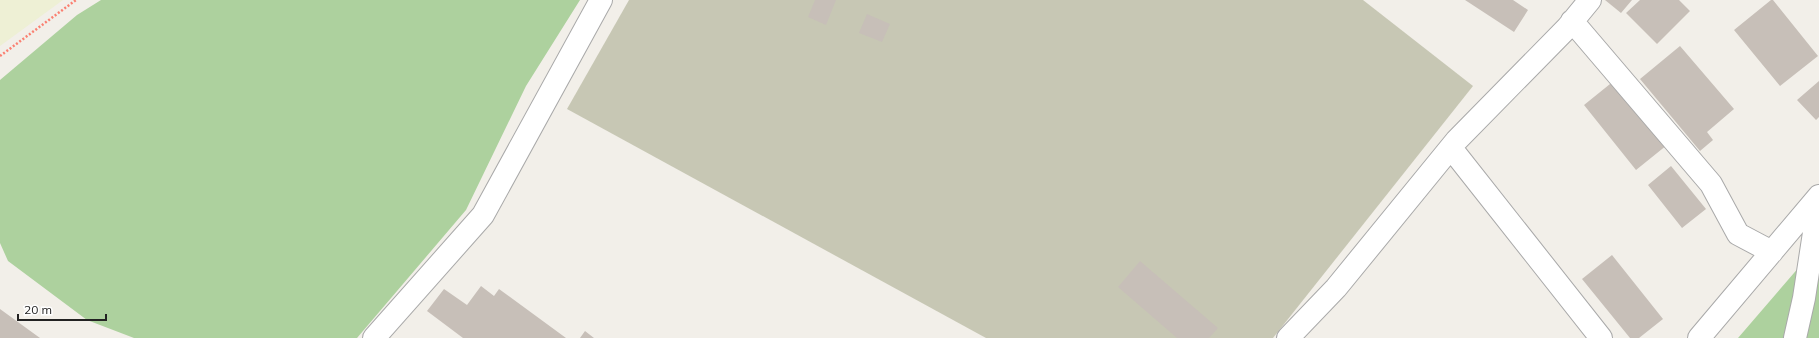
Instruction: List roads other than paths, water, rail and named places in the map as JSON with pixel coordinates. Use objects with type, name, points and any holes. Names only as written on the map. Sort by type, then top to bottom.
[{"type":"street","points":[[374,338],[483,215],[601,0]]},
{"type":"street","points":[[1288,338],[1336,288],[1451,148],[1572,21],[1590,0]]},
{"type":"street","points":[[1572,21],[1711,184],[1738,234],[1772,252]]},
{"type":"street","points":[[1451,148],[1601,338]]},
{"type":"street","points":[[1699,338],[1819,196]]},
{"type":"street","points":[[1795,338],[1804,298],[1819,200]]}]
